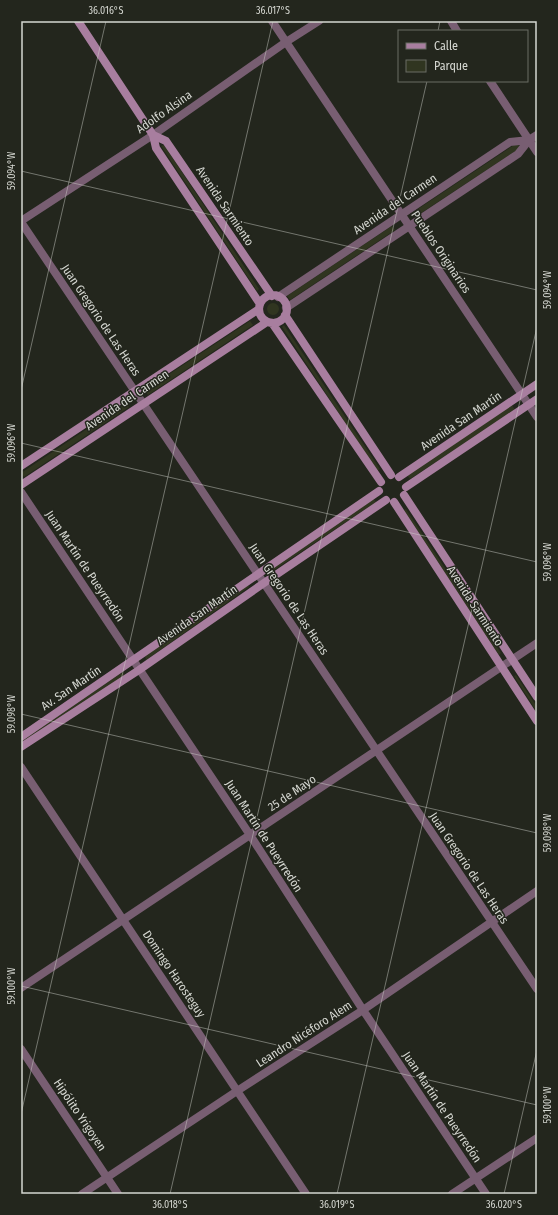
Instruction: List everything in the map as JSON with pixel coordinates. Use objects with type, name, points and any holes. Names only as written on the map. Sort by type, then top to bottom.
[{"type":"main road","name":"Avenida Sarmiento","points":[[78,21],[153,134],[156,148],[260,306]]},
{"type":"main road","name":"Avenida Sarmiento","points":[[153,134],[166,141],[275,296]]},
{"type":"main road","points":[[275,296],[283,301],[286,312],[395,476],[404,481],[405,491],[400,500],[390,501],[381,496],[380,486],[270,322],[260,315],[260,306],[266,297],[275,296]]},
{"type":"main road","name":"Avenida del Carmen","points":[[21,466],[260,306]]},
{"type":"main road","points":[[270,322],[280,321],[286,312]]},
{"type":"main road","name":"Avenida del Carmen","points":[[21,485],[142,404],[270,322]]},
{"type":"main road","name":"Avenida San Martín","points":[[395,476],[537,384]]},
{"type":"main road","name":"Avenida San Martín","points":[[405,491],[537,399]]},
{"type":"main road","points":[[380,486],[386,477],[395,476]]},
{"type":"main road","name":"Avenida San Martín","points":[[134,660],[380,486]]},
{"type":"main road","name":"Avenida Sarmiento","points":[[405,491],[537,697]]},
{"type":"main road","name":"Avenida Sarmiento","points":[[390,501],[537,721]]},
{"type":"main road","name":"Avenida San Martín","points":[[21,747],[139,670],[264,583],[390,501]]},
{"type":"main road","name":"Av. San Martín","points":[[21,737],[134,660]]},
{"type":"street","name":"Pueblos Originarios","points":[[272,21],[537,417]]},
{"type":"street","name":"Adolfo Alsina","points":[[21,221],[153,134],[286,42],[319,21]]},
{"type":"street","points":[[451,21],[456,30]]},
{"type":"street","points":[[491,82],[537,152]]},
{"type":"street","name":"Avenida del Carmen","points":[[286,312],[409,226],[518,154],[529,140],[537,135]]},
{"type":"street","name":"Avenida del Carmen","points":[[275,296],[510,142],[529,140]]},
{"type":"street","name":"Juan Gregorio de Las Heras","points":[[21,221],[142,404],[537,989]]},
{"type":"street","name":"Juan Martín de Pueyrredón","points":[[21,492],[250,835],[363,1010],[486,1194]]},
{"type":"street","name":"25 de Mayo","points":[[21,988],[537,643]]},
{"type":"street","name":"Domingo Harosteguy","points":[[21,767],[306,1194]]},
{"type":"street","name":"Leandro Nicéforo Alem","points":[[82,1194],[237,1091],[363,1010],[537,891]]},
{"type":"street","name":"Hipólito Yrigoyen","points":[[21,1049],[118,1194]]},
{"type":"street","points":[[452,1194],[537,1138]]},
{"type":"green space","points":[[517,143],[520,148],[415,217],[412,213]]},
{"type":"green space","points":[[164,145],[259,289],[257,291],[161,146]]},
{"type":"green space","points":[[392,226],[395,230],[290,300],[287,296]]},
{"type":"green space","points":[[275,303],[278,304],[278,314],[271,315],[268,314],[267,307],[268,304]]},
{"type":"green space","points":[[250,321],[253,325],[148,395],[145,390]]},
{"type":"green space","points":[[284,325],[380,469],[377,471],[282,327]]},
{"type":"green space","points":[[126,403],[129,407],[24,477],[21,473]]},
{"type":"green space","points":[[512,405],[515,410],[410,479],[407,475]]},
{"type":"green space","points":[[373,498],[376,502],[271,572],[268,567]]},
{"type":"green space","points":[[406,509],[501,653],[499,655],[404,510]]},
{"type":"green space","points":[[247,583],[249,587],[146,660],[145,656]]},
{"type":"green space","points":[[123,672],[125,676],[21,744],[21,740]]},
{"type":"green space","points":[[516,675],[537,707],[537,712],[514,676]]}]
